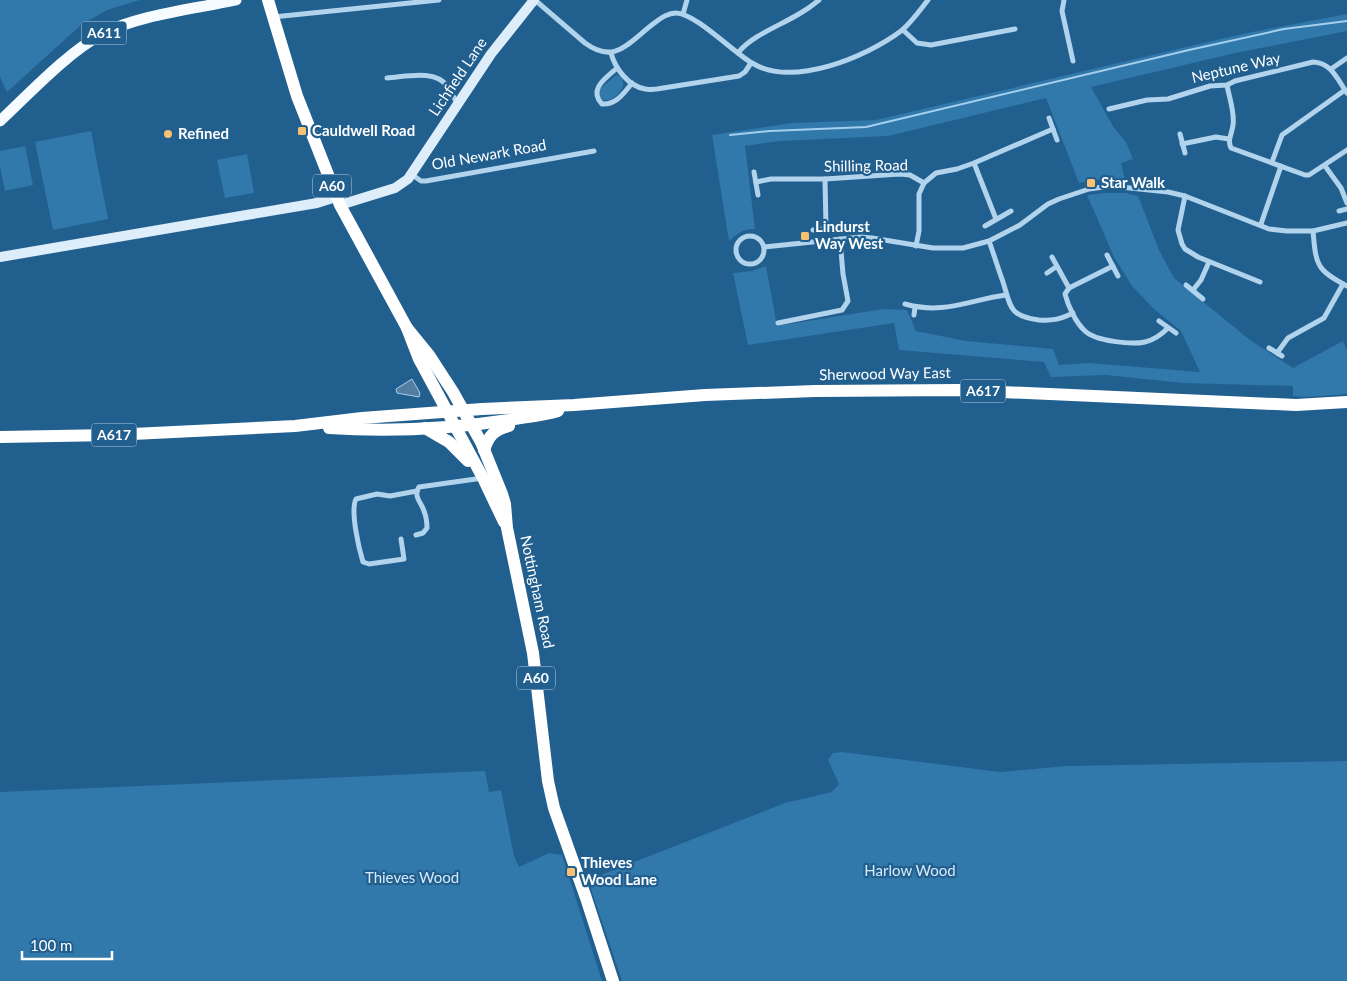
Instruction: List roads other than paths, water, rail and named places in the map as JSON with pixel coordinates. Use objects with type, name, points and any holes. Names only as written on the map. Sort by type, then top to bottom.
[{"type":"highway","name":"Nottingham Road","points":[[268,0],[297,96],[338,201],[407,328],[429,354],[459,418],[489,475]]},
{"type":"highway","name":"Nottingham Road","points":[[407,328],[418,359],[484,450],[489,475],[507,528],[533,654],[548,781],[554,808],[613,981]]},
{"type":"highway","name":"Sherwood Way East","points":[[459,418],[574,405],[705,395],[815,391],[958,390],[1296,405],[1347,402]]},
{"type":"highway","name":"Sherwood Way East","points":[[534,416],[556,412],[574,405]]},
{"type":"highway","points":[[459,418],[518,413],[534,416]]},
{"type":"highway","points":[[484,450],[487,440],[492,433],[534,416]]},
{"type":"highway","name":"A617","points":[[0,437],[112,435],[295,426],[362,418],[459,418]]},
{"type":"highway","name":"A617","points":[[295,426],[384,430],[425,428],[459,418]]},
{"type":"highway","points":[[425,428],[450,442],[489,475]]},
{"type":"main road","name":"A611","points":[[0,112],[77,43],[92,32],[142,12],[201,0]]},
{"type":"main road","name":"A611","points":[[0,121],[68,58],[102,34],[137,21],[236,0]]},
{"type":"street","points":[[273,16],[439,0]]},
{"type":"street","points":[[534,0],[594,49],[603,53],[617,51],[663,16],[676,13],[683,14],[696,21],[751,63],[761,68],[779,72],[799,72],[831,67],[882,44],[903,30],[928,0]]},
{"type":"street","name":"Lichfield Lane","points":[[411,174],[490,54],[534,0]]},
{"type":"street","points":[[683,14],[687,0]]},
{"type":"street","points":[[738,52],[742,47],[759,36],[801,13],[819,0]]},
{"type":"street","points":[[1064,0],[1062,12],[1073,61]]},
{"type":"street","points":[[1005,23],[1006,30]]},
{"type":"street","points":[[903,30],[917,43],[926,45],[961,40],[1015,28]]},
{"type":"street","points":[[611,53],[617,68],[632,83],[644,89],[657,89],[739,76],[745,72],[751,63]]},
{"type":"street","points":[[1272,162],[1282,134],[1346,91],[1331,69],[1347,58]]},
{"type":"street","name":"Neptune Way","points":[[1110,109],[1147,100],[1168,99],[1210,86],[1227,85],[1235,81],[1313,62],[1321,63],[1331,69]]},
{"type":"street","points":[[617,68],[598,86],[596,93],[602,104],[615,102],[632,83]]},
{"type":"street","points":[[386,78],[420,75],[437,77],[447,84],[458,104]]},
{"type":"street","points":[[1227,85],[1233,119],[1229,139],[1232,148],[1309,175],[1347,150]]},
{"type":"street","points":[[1118,107],[1120,115]]},
{"type":"street","points":[[1048,118],[1058,140]]},
{"type":"street","name":"Shilling Road","points":[[756,182],[900,174],[910,175],[924,183],[936,173],[974,163],[1053,129]]},
{"type":"street","points":[[1180,134],[1185,153]]},
{"type":"street","points":[[1182,144],[1216,136],[1229,139]]},
{"type":"street","name":"Old Newark Road","points":[[338,201],[395,188],[411,174],[426,182],[594,152]]},
{"type":"street","points":[[974,163],[996,218]]},
{"type":"street","points":[[1261,224],[1281,166]]},
{"type":"street","points":[[1325,166],[1341,188],[1347,203]]},
{"type":"street","points":[[754,172],[758,195]]},
{"type":"street","points":[[826,179],[826,228]]},
{"type":"street","points":[[916,246],[919,231],[919,194],[924,183]]},
{"type":"street","points":[[764,247],[840,239],[872,238],[916,246],[948,249],[964,248],[989,241],[1020,225],[1048,204],[1067,195],[1111,186],[1168,192],[1185,196],[1261,224],[1269,229],[1313,232],[1347,223]]},
{"type":"street","points":[[1185,196],[1178,230],[1182,244],[1190,254],[1260,282]]},
{"type":"street","points":[[0,257],[338,201]]},
{"type":"street","points":[[1339,211],[1347,209]]},
{"type":"street","points":[[985,226],[1011,211]]},
{"type":"street","points":[[813,230],[841,227]]},
{"type":"street","points":[[1277,353],[1288,338],[1324,318],[1345,285],[1320,268],[1315,255],[1313,232]]},
{"type":"street","points":[[748,236],[759,238],[764,247],[762,258],[752,264],[742,261],[736,252],[739,241],[748,236]]},
{"type":"street","points":[[778,323],[842,310],[848,301],[843,274],[840,239]]},
{"type":"street","points":[[989,241],[1006,295],[1013,309],[1020,316],[1029,319],[1051,321],[1062,319],[1072,313]]},
{"type":"street","points":[[1107,255],[1118,276]]},
{"type":"street","points":[[1052,258],[1069,288]]},
{"type":"street","points":[[1193,290],[1201,280],[1209,262]]},
{"type":"street","points":[[1113,266],[1069,288],[1065,294],[1072,313],[1084,331],[1099,339],[1144,342],[1154,339],[1168,328]]},
{"type":"street","points":[[1047,272],[1056,267]]},
{"type":"street","points":[[1186,285],[1203,298]]},
{"type":"street","points":[[905,304],[932,308],[958,306],[1006,295]]},
{"type":"street","points":[[914,315],[915,306]]},
{"type":"street","points":[[1159,321],[1176,333]]},
{"type":"street","points":[[1269,348],[1282,356]]},
{"type":"street","points":[[401,539],[404,559],[369,564],[363,562],[354,511],[356,499],[377,494],[390,496],[417,491],[420,487],[489,475]]},
{"type":"street","points":[[416,535],[423,533],[427,528],[424,510],[417,497],[417,491]]},
{"type":"waterway","points":[[730,135],[770,131],[866,127],[1284,29],[1347,21]]},
{"type":"place","name":"Cauldwell Road","points":[[302,131]]},
{"type":"place","name":"Refined","points":[[168,134]]},
{"type":"place","name":"Star Walk","points":[[1091,183]]},
{"type":"place","name":"Lindurst Way West","points":[[805,236]]},
{"type":"place","name":"Thieves Wood Lane","points":[[571,872]]},
{"type":"park label","name":"Harlow Wood","points":[[910,871]]},
{"type":"park label","name":"Thieves Wood","points":[[412,878]]}]
